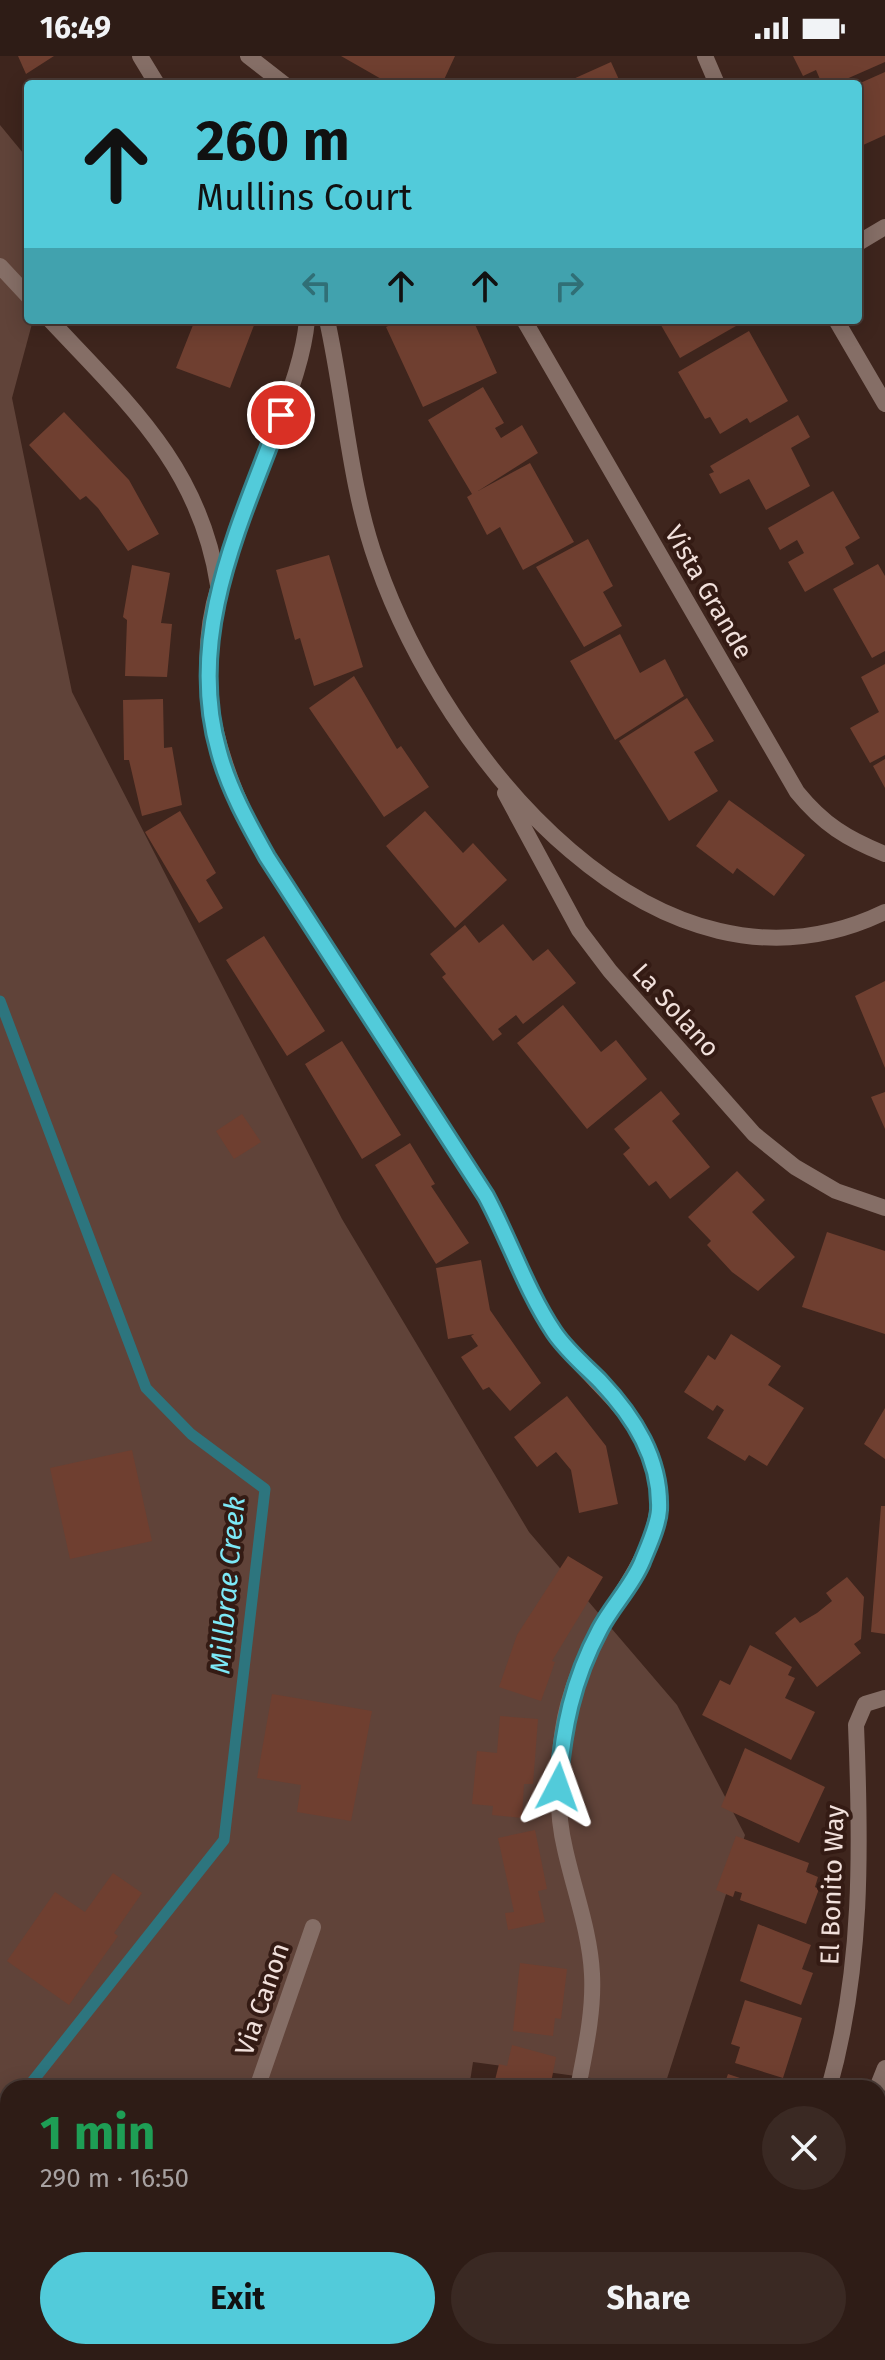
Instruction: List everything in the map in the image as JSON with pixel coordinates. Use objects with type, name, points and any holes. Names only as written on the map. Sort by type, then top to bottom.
[{"type":"street","points":[[140,56],[155,80]]},
{"type":"street","points":[[248,56],[279,80]]},
{"type":"street","points":[[705,56],[715,80]]},
{"type":"street","points":[[862,241],[885,227]]},
{"type":"street","points":[[0,266],[24,292]]},
{"type":"street","points":[[54,324],[137,411],[175,461],[212,544],[218,586]]},
{"type":"street","points":[[307,324],[305,342],[292,386],[218,586],[208,639],[209,692],[218,750],[239,806],[267,857],[486,1196],[508,1237],[529,1290],[556,1335],[615,1397],[640,1431],[655,1467],[659,1512],[655,1526],[640,1566],[589,1652],[563,1727],[558,1787],[564,1846],[584,1922],[592,1974],[588,2035],[580,2080]]},
{"type":"street","points":[[328,324],[342,385],[355,488],[377,564],[439,691],[497,778],[585,862],[624,891],[670,917],[714,930],[765,938],[812,936],[858,924],[885,912]]},
{"type":"street","name":"Vista Grande","points":[[526,324],[797,792],[819,820],[847,839],[885,854]]},
{"type":"street","points":[[838,324],[885,404]]},
{"type":"street","name":"La Solano","points":[[497,778],[579,930],[610,971],[754,1134],[795,1167],[836,1191],[885,1208]]},
{"type":"street","name":"El Bonito Way","points":[[831,2080],[853,1980],[859,1905],[861,1838],[856,1725],[865,1704],[885,1698]]},
{"type":"street","name":"Via Canon","points":[[260,2080],[313,1927]]},
{"type":"shaded area","points":[[0,125],[24,154],[24,324],[32,324],[12,398],[72,692],[342,1219],[529,1532],[677,1705],[745,1835],[667,2080],[605,2080],[473,2062],[470,2080],[0,2080]]},
{"type":"building","points":[[18,56],[54,56],[26,74]]},
{"type":"building","points":[[341,56],[455,56],[444,80],[383,80]]},
{"type":"building","points":[[793,56],[885,56],[885,62],[844,80],[820,80],[816,70],[803,76]]},
{"type":"building","points":[[611,62],[619,80],[571,80]]},
{"type":"building","points":[[885,72],[885,135],[862,146],[862,82]]},
{"type":"building","points":[[254,324],[230,388],[176,368],[193,325]]},
{"type":"building","points":[[392,324],[475,324],[497,373],[423,407],[386,327]]},
{"type":"building","points":[[660,324],[740,324],[680,358]]},
{"type":"building","points":[[749,331],[788,401],[750,423],[747,418],[720,434],[710,417],[705,419],[678,372]]},
{"type":"building","points":[[483,387],[504,423],[495,428],[501,438],[522,425],[538,453],[478,491],[530,463],[574,542],[523,570],[500,527],[487,535],[467,497],[472,494],[428,420]]},
{"type":"building","points":[[64,412],[129,480],[159,534],[128,551],[98,508],[86,496],[80,500],[29,445]]},
{"type":"building","points":[[798,415],[810,437],[791,448],[810,486],[766,510],[749,479],[720,494],[709,474],[714,472],[710,466]]},
{"type":"building","points":[[833,491],[860,538],[845,547],[854,564],[805,592],[788,562],[804,553],[797,540],[780,550],[768,528]]},
{"type":"building","points":[[588,539],[613,586],[603,592],[622,626],[584,647],[536,567]]},
{"type":"building","points":[[329,555],[363,667],[314,686],[300,638],[295,640],[276,570]]},
{"type":"building","points":[[878,564],[885,576],[885,651],[872,658],[833,589]]},
{"type":"building","points":[[132,565],[170,573],[161,623],[172,624],[167,677],[125,676],[127,620],[123,617]]},
{"type":"building","points":[[620,634],[640,673],[665,659],[684,696],[615,740],[570,661]]},
{"type":"building","points":[[885,664],[885,755],[870,763],[850,728],[879,712],[861,677]]},
{"type":"building","points":[[354,676],[397,749],[401,746],[429,787],[384,817],[309,708]]},
{"type":"building","points":[[687,698],[714,741],[694,752],[718,791],[669,821],[619,741]]},
{"type":"building","points":[[163,699],[164,748],[172,747],[182,805],[142,816],[129,760],[124,760],[123,700]]},
{"type":"building","points":[[885,759],[885,788],[873,766]]},
{"type":"building","points":[[729,800],[805,855],[774,896],[737,868],[733,874],[696,846]]},
{"type":"building","points":[[180,811],[216,873],[206,880],[223,908],[199,923],[145,832]]},
{"type":"building","points":[[425,811],[463,853],[473,843],[507,880],[455,928],[386,846]]},
{"type":"building","points":[[503,924],[533,961],[548,949],[576,983],[523,1024],[516,1015],[498,1029],[502,1034],[493,1041],[442,977],[446,974],[430,954],[465,925],[479,943]]},
{"type":"building","points":[[264,936],[325,1031],[287,1056],[226,960]]},
{"type":"building","points":[[885,981],[885,1068],[855,996]]},
{"type":"building","points":[[563,1005],[601,1052],[616,1040],[647,1079],[587,1129],[517,1043]]},
{"type":"building","points":[[342,1041],[401,1135],[362,1159],[305,1064]]},
{"type":"building","points":[[661,1091],[680,1114],[672,1121],[710,1167],[670,1199],[656,1181],[649,1186],[623,1154],[630,1148],[614,1129]]},
{"type":"building","points":[[885,1092],[885,1129],[871,1097]]},
{"type":"building","points":[[242,1114],[261,1142],[234,1159],[216,1131]]},
{"type":"building","points":[[410,1143],[435,1184],[431,1186],[469,1243],[436,1264],[375,1165]]},
{"type":"building","points":[[737,1171],[765,1200],[752,1212],[795,1257],[758,1291],[732,1272],[707,1245],[711,1241],[688,1217]]},
{"type":"building","points":[[827,1232],[885,1251],[885,1334],[802,1307]]},
{"type":"building","points":[[481,1260],[490,1310],[541,1383],[510,1411],[489,1387],[483,1390],[461,1357],[478,1346],[471,1336],[474,1334],[448,1339],[436,1268]]},
{"type":"building","points":[[731,1334],[781,1366],[768,1385],[804,1408],[767,1466],[749,1455],[745,1461],[707,1438],[724,1410],[717,1405],[713,1411],[684,1392],[708,1355],[715,1360]]},
{"type":"building","points":[[567,1396],[606,1446],[618,1504],[579,1513],[571,1470],[556,1452],[537,1467],[514,1437]]},
{"type":"building","points":[[885,1408],[885,1459],[864,1444]]},
{"type":"building","points":[[132,1450],[152,1541],[70,1559],[50,1468]]},
{"type":"building","points":[[881,1506],[885,1506],[885,1634],[871,1632]]},
{"type":"building","points":[[568,1556],[603,1577],[552,1661],[555,1662],[541,1701],[499,1687],[517,1635]]},
{"type":"building","points":[[847,1577],[864,1597],[861,1639],[854,1644],[861,1653],[817,1687],[775,1633],[795,1617],[800,1623],[817,1613],[832,1601],[826,1593]]},
{"type":"building","points":[[750,1645],[792,1667],[788,1675],[795,1678],[785,1698],[815,1712],[791,1760],[702,1715],[720,1680],[730,1685]]},
{"type":"building","points":[[272,1694],[372,1711],[351,1821],[297,1812],[301,1785],[257,1778]]},
{"type":"building","points":[[500,1716],[538,1719],[533,1784],[524,1784],[522,1818],[492,1815],[493,1806],[472,1804],[477,1751],[497,1753]]},
{"type":"building","points":[[745,1748],[825,1787],[799,1843],[721,1807]]},
{"type":"building","points":[[535,1830],[547,1889],[538,1891],[545,1922],[508,1930],[505,1913],[514,1912],[498,1838]]},
{"type":"building","points":[[736,1836],[809,1863],[806,1872],[818,1877],[815,1887],[819,1889],[806,1924],[740,1900],[742,1893],[735,1891],[733,1897],[716,1890]]},
{"type":"building","points":[[113,1873],[142,1893],[114,1933],[118,1936],[69,2005],[7,1961],[55,1892],[85,1912]]},
{"type":"building","points":[[758,1924],[811,1945],[802,1969],[813,1973],[801,2005],[740,1981]]},
{"type":"building","points":[[520,1963],[567,1969],[561,2019],[555,2018],[553,2036],[513,2031]]},
{"type":"building","points":[[745,2000],[802,2018],[783,2078],[735,2063],[740,2047],[731,2044]]},
{"type":"building","points":[[512,2045],[556,2057],[552,2080],[495,2080],[499,2064],[507,2066]]},
{"type":"building","points":[[728,2074],[746,2080],[726,2080]]},
{"type":"waterway","name":"Millbrae Creek","points":[[0,1001],[146,1388],[191,1434],[265,1489],[224,1840],[34,2080]]},
{"type":"route","points":[[281,415],[218,586],[208,639],[209,692],[218,750],[239,806],[267,857],[486,1196],[508,1237],[529,1290],[556,1335],[615,1397],[640,1431],[655,1467],[659,1512],[640,1566],[600,1629],[579,1674],[563,1727],[558,1787]]}]
